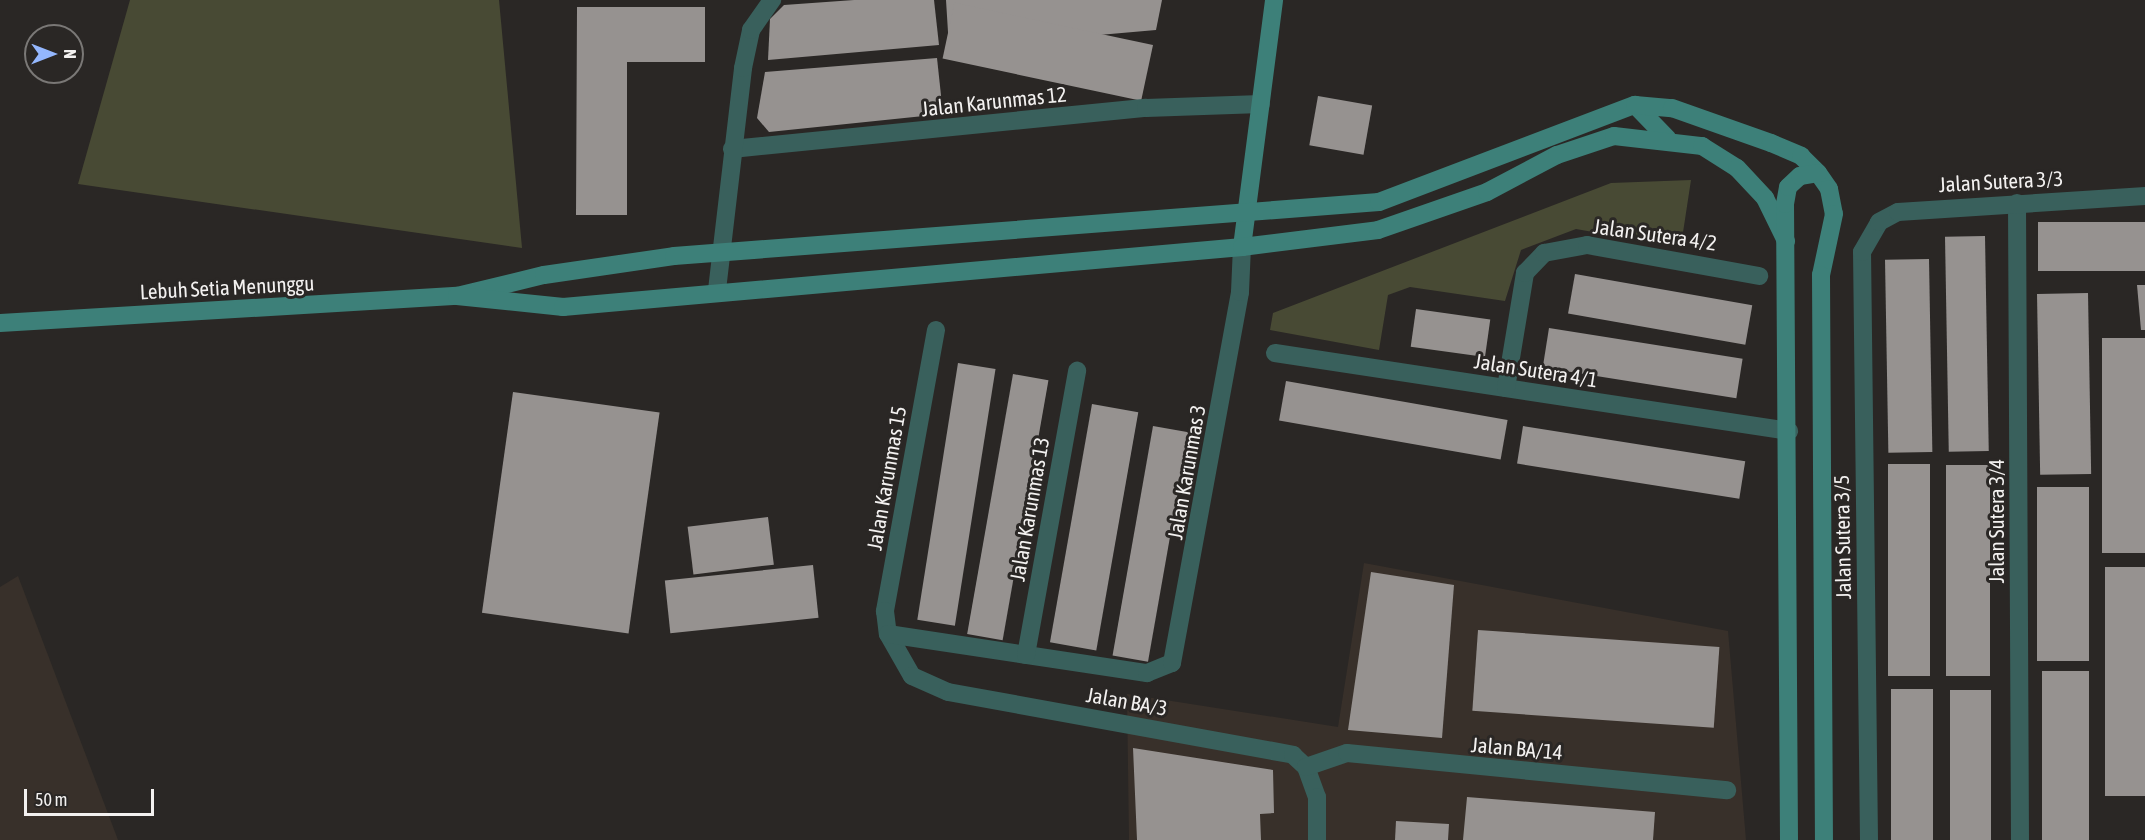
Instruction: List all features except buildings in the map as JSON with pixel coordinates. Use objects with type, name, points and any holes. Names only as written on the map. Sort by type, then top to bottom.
[{"type":"street","points":[[717,290],[718,254],[751,30],[772,0]]},
{"type":"street","name":"Jalan Karunmas 3","points":[[888,634],[1147,674],[1172,663],[1240,291],[1242,247],[1274,0]]},
{"type":"street","name":"Jalan Karunmas 12","points":[[732,149],[1146,108],[1261,104]]},
{"type":"street","points":[[1635,105],[1668,139]]},
{"type":"street","points":[[457,296],[598,266],[718,254],[1246,216],[1379,202],[1635,105],[1709,118],[1802,156],[1830,189],[1834,214],[1821,275],[1824,840]]},
{"type":"street","points":[[457,296],[563,308],[717,290],[1242,247],[1378,230],[1487,192],[1557,155],[1614,136],[1668,139],[1702,146],[1737,168],[1765,198],[1786,241]]},
{"type":"street","points":[[1789,840],[1789,431],[1786,241],[1788,187],[1800,176],[1818,174]]},
{"type":"street","name":"Jalan Sutera 3/3","points":[[1869,235],[1898,212],[2018,202],[2145,196]]},
{"type":"street","name":"Jalan Sutera 3/4","points":[[2018,202],[2020,840]]},
{"type":"street","name":"Jalan Sutera 3/5","points":[[1869,235],[1859,273],[1869,840]]},
{"type":"street","name":"Jalan Sutera 4/2","points":[[1506,388],[1525,273],[1544,253],[1587,245],[1759,276]]},
{"type":"street","name":"Lebuh Setia Menunggu","points":[[0,323],[457,296]]},
{"type":"street","name":"Jalan Karunmas 15","points":[[888,634],[885,611],[936,330]]},
{"type":"street","name":"Jalan Sutera 4/1","points":[[1275,353],[1789,431]]},
{"type":"street","name":"Jalan Karunmas 13","points":[[1026,655],[1077,371]]},
{"type":"street","name":"Jalan BA/3","points":[[888,634],[912,676],[938,689],[1271,749],[1293,755],[1306,766]]},
{"type":"street","name":"Jalan BA/14","points":[[1306,766],[1347,753],[1726,790]]},
{"type":"street","points":[[1306,766],[1317,797],[1317,840]]},
{"type":"shaded area","points":[[1364,563],[1728,631],[1746,840],[1129,840],[1127,694],[1338,727]]},
{"type":"shaded area","points":[[18,576],[118,840],[0,840],[0,587]]},
{"type":"green space","points":[[130,0],[499,0],[522,248],[78,184]]},
{"type":"green space","points":[[1691,180],[1682,239],[1672,246],[1576,229],[1521,250],[1505,301],[1410,287],[1388,295],[1379,350],[1270,330],[1273,313],[1611,183]]}]
